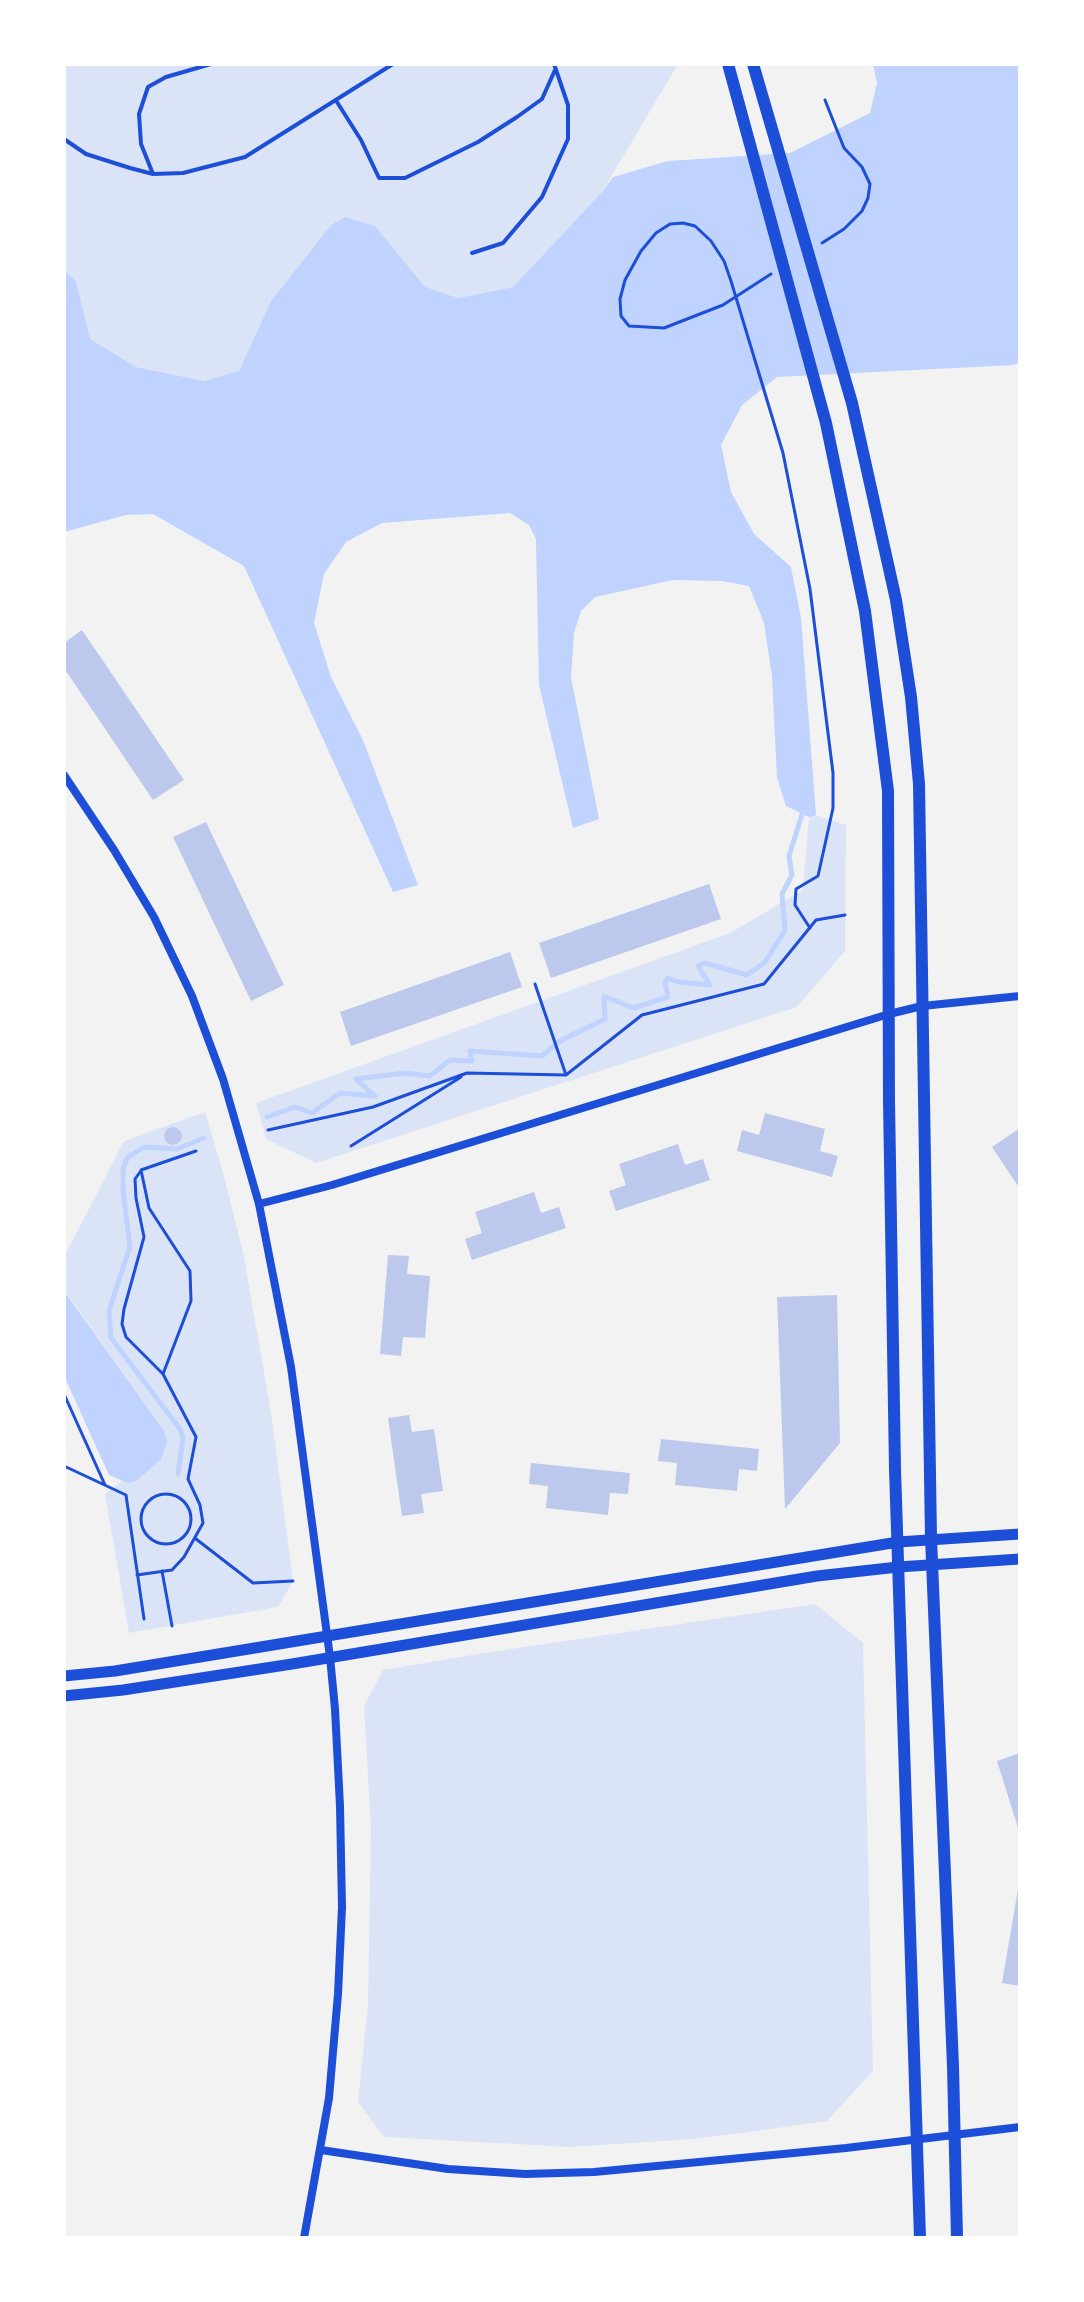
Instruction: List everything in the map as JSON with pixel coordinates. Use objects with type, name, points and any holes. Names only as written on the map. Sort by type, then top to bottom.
[{"type":"main road","points":[[754,65],[852,403],[896,600],[911,697],[919,784],[931,1538],[957,2238]]},
{"type":"main road","points":[[729,70],[826,423],[865,611],[888,791],[898,1567],[920,2238]]},
{"type":"street","points":[[64,775],[154,917],[192,996],[223,1079],[259,1204],[291,1367],[330,1657],[340,1792],[342,1907],[338,1994],[321,2150],[304,2238]]},
{"type":"street","points":[[259,1204],[332,1185],[889,1014],[922,1006],[1020,996]]},
{"type":"street","points":[[64,1676],[115,1671],[898,1542],[1020,1534]]},
{"type":"street","points":[[64,1696],[123,1690],[801,1579],[898,1567],[1020,1559]]},
{"type":"street","points":[[321,2150],[448,2169],[525,2174],[660,2167],[1020,2127]]},
{"type":"lane","points":[[153,174],[141,144],[139,114],[148,87],[166,77],[211,64]]},
{"type":"lane","points":[[64,139],[86,154],[153,174],[183,173],[245,157],[393,64]]},
{"type":"lane","points":[[337,102],[361,140],[379,178],[405,178],[478,142],[542,99],[554,67]]},
{"type":"lane","points":[[472,253],[503,243],[542,197],[568,139],[568,105],[554,67]]},
{"type":"path","points":[[817,246],[844,229],[862,211],[870,184],[862,167],[844,148],[825,100]]},
{"type":"path","points":[[777,271],[763,279],[750,288],[736,296],[723,305],[664,328],[629,326],[621,316],[620,299],[625,280],[641,251],[656,233],[670,224],[683,223],[695,226],[711,241],[724,261],[731,281],[735,295],[740,310],[783,453],[810,589],[833,773],[833,808],[818,876],[796,889],[795,905],[810,928]]},
{"type":"path","points":[[268,1130],[373,1107],[467,1073],[566,1075],[642,1015],[764,984],[816,920],[845,915]]},
{"type":"path","points":[[535,984],[566,1075]]},
{"type":"path","points":[[351,1146],[467,1073]]},
{"type":"path","points":[[137,1575],[172,1570],[184,1557],[203,1523],[200,1505],[188,1479],[196,1437],[163,1374],[126,1337],[122,1324],[144,1237],[135,1179],[141,1170],[196,1151]]},
{"type":"path","points":[[141,1170],[149,1208],[190,1271],[191,1301],[163,1374]]},
{"type":"path","points":[[64,1394],[105,1485]]},
{"type":"path","points":[[64,1466],[126,1495],[144,1619]]},
{"type":"path","points":[[161,1494],[178,1496],[190,1508],[192,1517],[188,1533],[174,1544],[158,1543],[145,1533],[141,1517],[147,1502],[161,1494]]},
{"type":"path","points":[[188,1533],[253,1583],[293,1581]]},
{"type":"path","points":[[162,1571],[172,1626]]},
{"type":"shaded area","points":[[64,64],[678,64],[602,192],[513,287],[458,298],[425,287],[406,265],[344,217],[331,225],[271,301],[239,372],[203,381],[136,367],[90,339],[76,282],[64,271]]},
{"type":"shaded area","points":[[816,815],[846,825],[845,951],[797,1007],[316,1163],[266,1139],[256,1103],[730,933],[803,890],[809,817]]},
{"type":"shaded area","points":[[205,1112],[243,1252],[271,1412],[293,1581],[278,1607],[129,1633],[105,1494],[152,1458],[164,1431],[65,1291],[65,1255],[124,1141]]},
{"type":"shaded area","points":[[815,1604],[863,1643],[873,2071],[827,2121],[741,2133],[570,2147],[384,2137],[358,2102],[368,2004],[371,1830],[364,1706],[383,1670]]},
{"type":"water","points":[[873,64],[1020,64],[1020,362],[1014,365],[777,377],[742,405],[721,445],[731,492],[754,534],[791,567],[801,618],[816,815],[809,817],[786,806],[777,778],[772,676],[764,623],[749,586],[722,581],[673,580],[595,597],[581,611],[574,633],[571,677],[599,819],[573,828],[539,685],[536,539],[529,525],[510,513],[382,523],[346,542],[324,574],[314,623],[331,677],[363,740],[418,885],[393,892],[244,566],[153,514],[126,515],[64,532],[64,271],[76,281],[90,339],[136,367],[204,381],[239,371],[271,301],[331,225],[345,217],[375,226],[425,287],[458,298],[513,287],[613,177],[668,161],[790,153],[870,113],[877,83]]},
{"type":"water","points":[[64,1291],[164,1431],[167,1443],[161,1459],[136,1481],[128,1483],[109,1475],[64,1376]]},
{"type":"building","points":[[82,630],[184,780],[153,800],[64,668],[64,643]]},
{"type":"building","points":[[206,822],[284,985],[251,1001],[173,837]]},
{"type":"building","points":[[709,884],[721,919],[551,978],[539,943]]},
{"type":"building","points":[[510,952],[522,987],[351,1046],[340,1012]]},
{"type":"building","points":[[765,1113],[825,1129],[820,1151],[838,1156],[832,1177],[737,1151],[742,1130],[759,1135]]},
{"type":"building","points":[[173,1127],[182,1136],[173,1145],[164,1136]]},
{"type":"building","points":[[1020,1128],[1020,1189],[992,1147]]},
{"type":"building","points":[[678,1144],[685,1165],[703,1159],[710,1180],[616,1211],[609,1191],[626,1185],[619,1164]]},
{"type":"building","points":[[534,1192],[541,1213],[559,1207],[566,1228],[472,1260],[465,1239],[482,1233],[475,1212]]},
{"type":"building","points":[[388,1255],[409,1256],[407,1274],[430,1276],[425,1338],[403,1337],[401,1356],[380,1354]]},
{"type":"building","points":[[837,1295],[840,1443],[785,1509],[777,1297]]},
{"type":"building","points":[[409,1415],[412,1432],[434,1429],[443,1491],[421,1494],[424,1513],[402,1516],[388,1418]]},
{"type":"building","points":[[661,1439],[759,1449],[757,1471],[739,1469],[737,1491],[675,1485],[677,1463],[658,1461]]},
{"type":"building","points":[[531,1463],[630,1473],[628,1494],[610,1493],[608,1515],[546,1508],[548,1486],[529,1484]]},
{"type":"building","points":[[1020,1753],[1020,1831],[1019,1831],[997,1761]]},
{"type":"building","points":[[1020,1889],[1020,1986],[1002,1983]]},
{"type":"waterway","points":[[267,1117],[295,1107],[312,1113],[340,1093],[375,1096],[356,1079],[405,1073],[430,1076],[450,1060],[472,1061],[470,1051],[542,1056],[560,1041],[605,1019],[604,996],[633,1008],[668,997],[665,982],[668,978],[710,985],[698,966],[705,963],[747,975],[765,962],[785,930],[782,894],[792,875],[789,856],[804,808]]},
{"type":"waterway","points":[[178,1474],[183,1438],[180,1429],[111,1338],[109,1311],[130,1246],[123,1191],[123,1168],[128,1157],[144,1147],[177,1149],[204,1138]]}]
